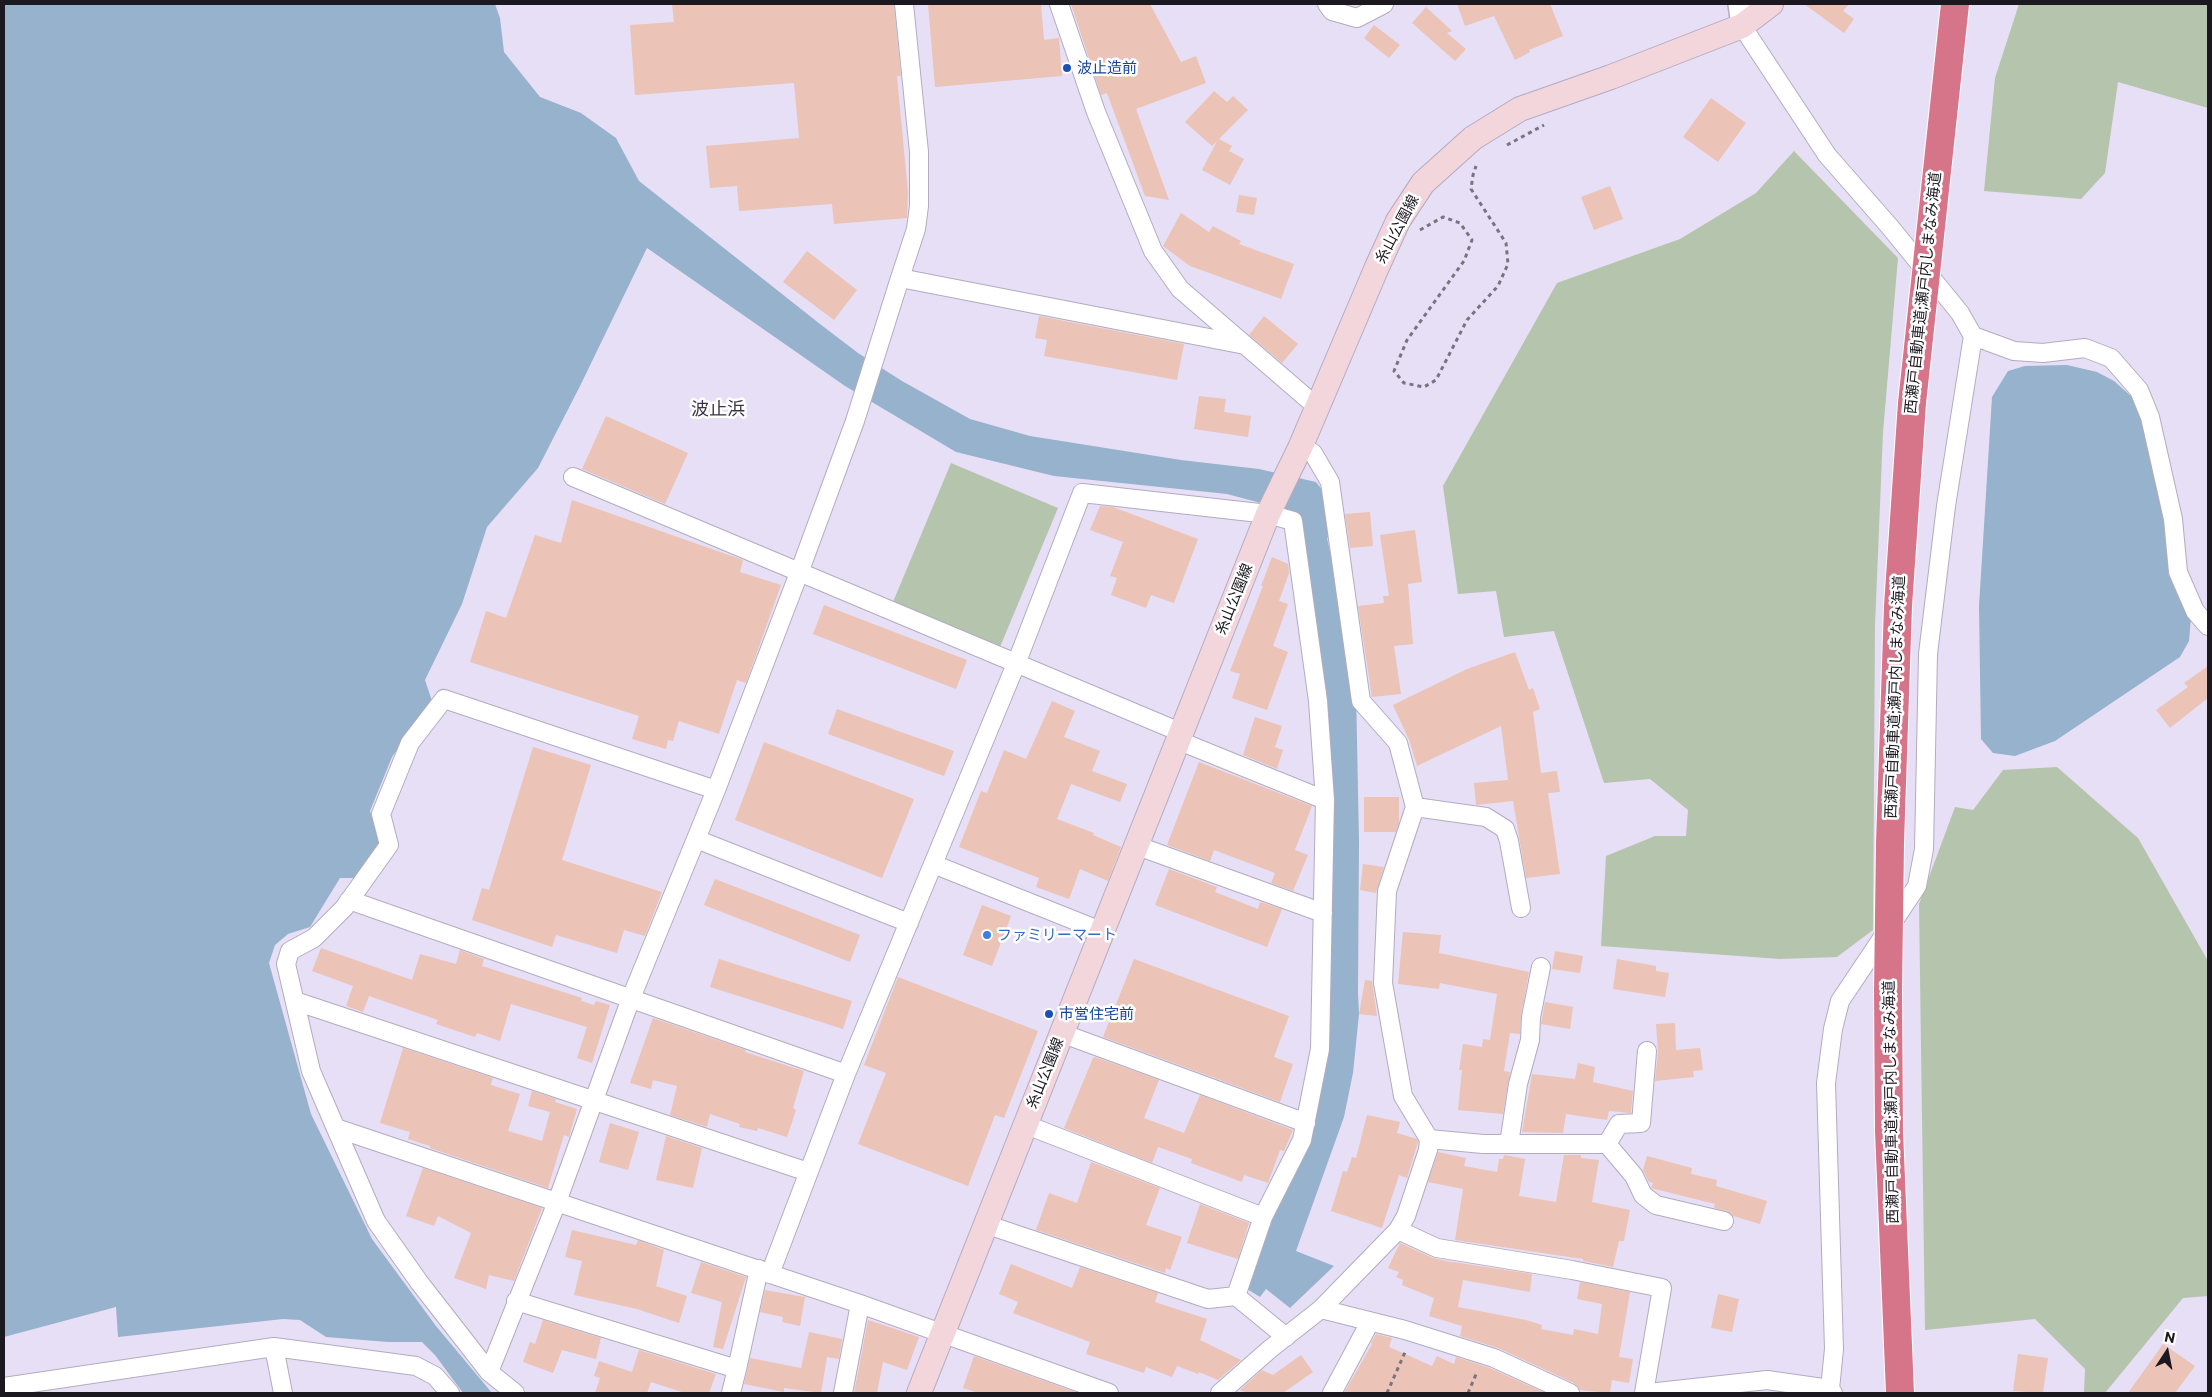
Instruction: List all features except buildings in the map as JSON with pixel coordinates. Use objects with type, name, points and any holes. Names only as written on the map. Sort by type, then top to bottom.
[{"type":"highway","name":"西瀬戸自動車道;瀬戸内しまなみ海道","points":[[1900,1393],[1890,1150],[1888,992],[1896,661],[1904,494],[1912,403],[1954,4]]},
{"type":"main road","name":"糸山公園線","points":[[919,1393],[1178,736],[1268,514],[1300,448],[1398,221],[1423,183],[1473,138],[1520,109],[1611,77],[1740,15],[1771,4]]},
{"type":"street","points":[[489,1372],[557,1202],[631,998],[716,790],[799,573],[855,422],[916,229],[919,152],[904,4]]},
{"type":"street","points":[[1058,4],[1096,112],[1153,251],[1180,289],[1317,407]]},
{"type":"street","points":[[1327,4],[1332,11],[1357,18],[1384,4]]},
{"type":"street","points":[[1398,1230],[1437,1248],[1572,1270],[1662,1288],[1646,1393],[1767,1380],[1832,1391],[1834,1349],[1826,1083],[1832,1029],[1840,1001],[1917,886],[1924,849],[1928,654],[1946,506],[1973,336],[1960,313],[1896,234],[1827,155],[1740,15]]},
{"type":"street","points":[[900,278],[1245,345]]},
{"type":"street","points":[[1973,336],[2014,351],[2043,353],[2085,348],[2111,358],[2139,390],[2150,416],[2173,519],[2178,572],[2195,611],[2208,626]]},
{"type":"street","points":[[1220,1393],[1286,1336],[1321,1309],[1398,1230],[1406,1216],[1428,1150],[1429,1139],[1403,1096],[1383,983],[1387,891],[1415,806],[1398,743],[1361,701],[1330,482],[1313,453],[1300,448]]},
{"type":"street","points":[[573,477],[1016,664],[1325,800]]},
{"type":"street","points":[[731,1393],[764,1272],[808,1172],[846,1074],[1016,664],[1082,493],[1268,514],[1293,521],[1318,701],[1325,800],[1320,1049],[1302,1140],[1263,1217],[1236,1296]]},
{"type":"street","points":[[515,1393],[489,1372],[419,1282],[376,1221],[311,1071],[286,964],[290,951],[314,938],[350,900],[389,845],[381,814],[410,743],[444,699],[716,790]]},
{"type":"street","points":[[1415,806],[1486,817],[1505,829],[1509,841],[1521,908]]},
{"type":"street","points":[[696,840],[909,923]]},
{"type":"street","points":[[1135,845],[1323,912]]},
{"type":"street","points":[[933,864],[1101,931]]},
{"type":"street","points":[[350,900],[846,1074]]},
{"type":"street","points":[[1509,1144],[1518,1084],[1530,1040],[1531,1017],[1541,967]]},
{"type":"street","points":[[295,1001],[808,1172]]},
{"type":"street","points":[[1061,1033],[1306,1123]]},
{"type":"street","points":[[1607,1144],[1619,1124],[1641,1123],[1647,1051]]},
{"type":"street","points":[[1024,1124],[1263,1217]]},
{"type":"street","points":[[336,1128],[860,1304],[1109,1393]]},
{"type":"street","points":[[1429,1139],[1484,1144],[1607,1144],[1634,1176],[1643,1196],[1656,1205],[1724,1221]]},
{"type":"street","points":[[985,1224],[1208,1299],[1236,1296],[1286,1336]]},
{"type":"street","points":[[516,1301],[737,1368]]},
{"type":"street","points":[[843,1393],[860,1304]]},
{"type":"street","points":[[1321,1309],[1413,1333],[1485,1356],[1570,1393]]},
{"type":"street","points":[[1332,1393],[1370,1322]]},
{"type":"street","points":[[4,1386],[274,1347],[416,1366],[435,1376],[450,1393]]},
{"type":"street","points":[[274,1347],[283,1393]]},
{"type":"path","points":[[1505,146],[1548,123]]},
{"type":"path","points":[[1415,236],[1421,229],[1443,218],[1460,223],[1472,240],[1464,261],[1407,340],[1394,371],[1404,383],[1424,387],[1436,380],[1467,320],[1498,286],[1508,264],[1506,242],[1471,189],[1473,175],[1479,160]]},
{"type":"path","points":[[1387,1393],[1413,1333]]},
{"type":"path","points":[[1468,1393],[1485,1356]]},
{"type":"green space","points":[[2019,4],[2208,4],[2208,108],[2118,82],[2105,173],[2081,199],[1984,191],[1995,78]]},
{"type":"green space","points":[[1794,151],[1898,258],[1883,432],[1875,626],[1873,930],[1837,957],[1780,959],[1601,946],[1606,856],[1655,836],[1686,836],[1688,810],[1650,779],[1604,783],[1554,631],[1504,637],[1496,591],[1458,594],[1443,486],[1557,283],[1680,239],[1756,193]]},
{"type":"green space","points":[[951,463],[1058,508],[1000,647],[893,602]]},
{"type":"green space","points":[[2057,767],[2138,838],[2208,961],[2208,1296],[2183,1298],[2105,1393],[2084,1393],[2085,1369],[2035,1319],[1925,1330],[1919,904],[1955,807],[1973,810],[2003,770]]},
{"type":"water","points":[[4,4],[495,4],[500,18],[504,52],[540,97],[581,113],[616,138],[639,181],[858,353],[902,381],[970,419],[1030,436],[1181,460],[1259,469],[1316,482],[1323,491],[1335,537],[1327,538],[1343,611],[1356,690],[1359,841],[1359,1014],[1353,1073],[1344,1117],[1296,1251],[1334,1266],[1290,1308],[1266,1289],[1260,1297],[1247,1289],[1272,1211],[1309,1135],[1322,671],[1298,513],[1227,494],[1054,476],[956,452],[845,386],[647,248],[538,468],[487,527],[462,604],[425,680],[432,701],[392,757],[370,811],[380,842],[356,878],[340,878],[310,927],[288,934],[275,945],[269,963],[311,1114],[372,1239],[436,1326],[492,1393],[463,1393],[435,1355],[422,1342],[388,1342],[326,1337],[300,1320],[283,1319],[118,1337],[116,1307],[4,1337]]},
{"type":"water","points":[[2067,365],[2097,372],[2114,381],[2132,397],[2141,415],[2174,539],[2173,568],[2181,602],[2191,617],[2189,641],[2180,657],[2055,741],[2015,756],[1993,753],[1981,739],[1979,606],[1992,397],[2008,371],[2025,366]]},
{"type":"place","name":"波止造前","points":[[1067,68]]},
{"type":"place","name":"ファミリーマート","points":[[987,935]]},
{"type":"place","name":"市営住宅前","points":[[1049,1014]]},
{"type":"district","name":"波止浜","points":[[718,409]]}]
